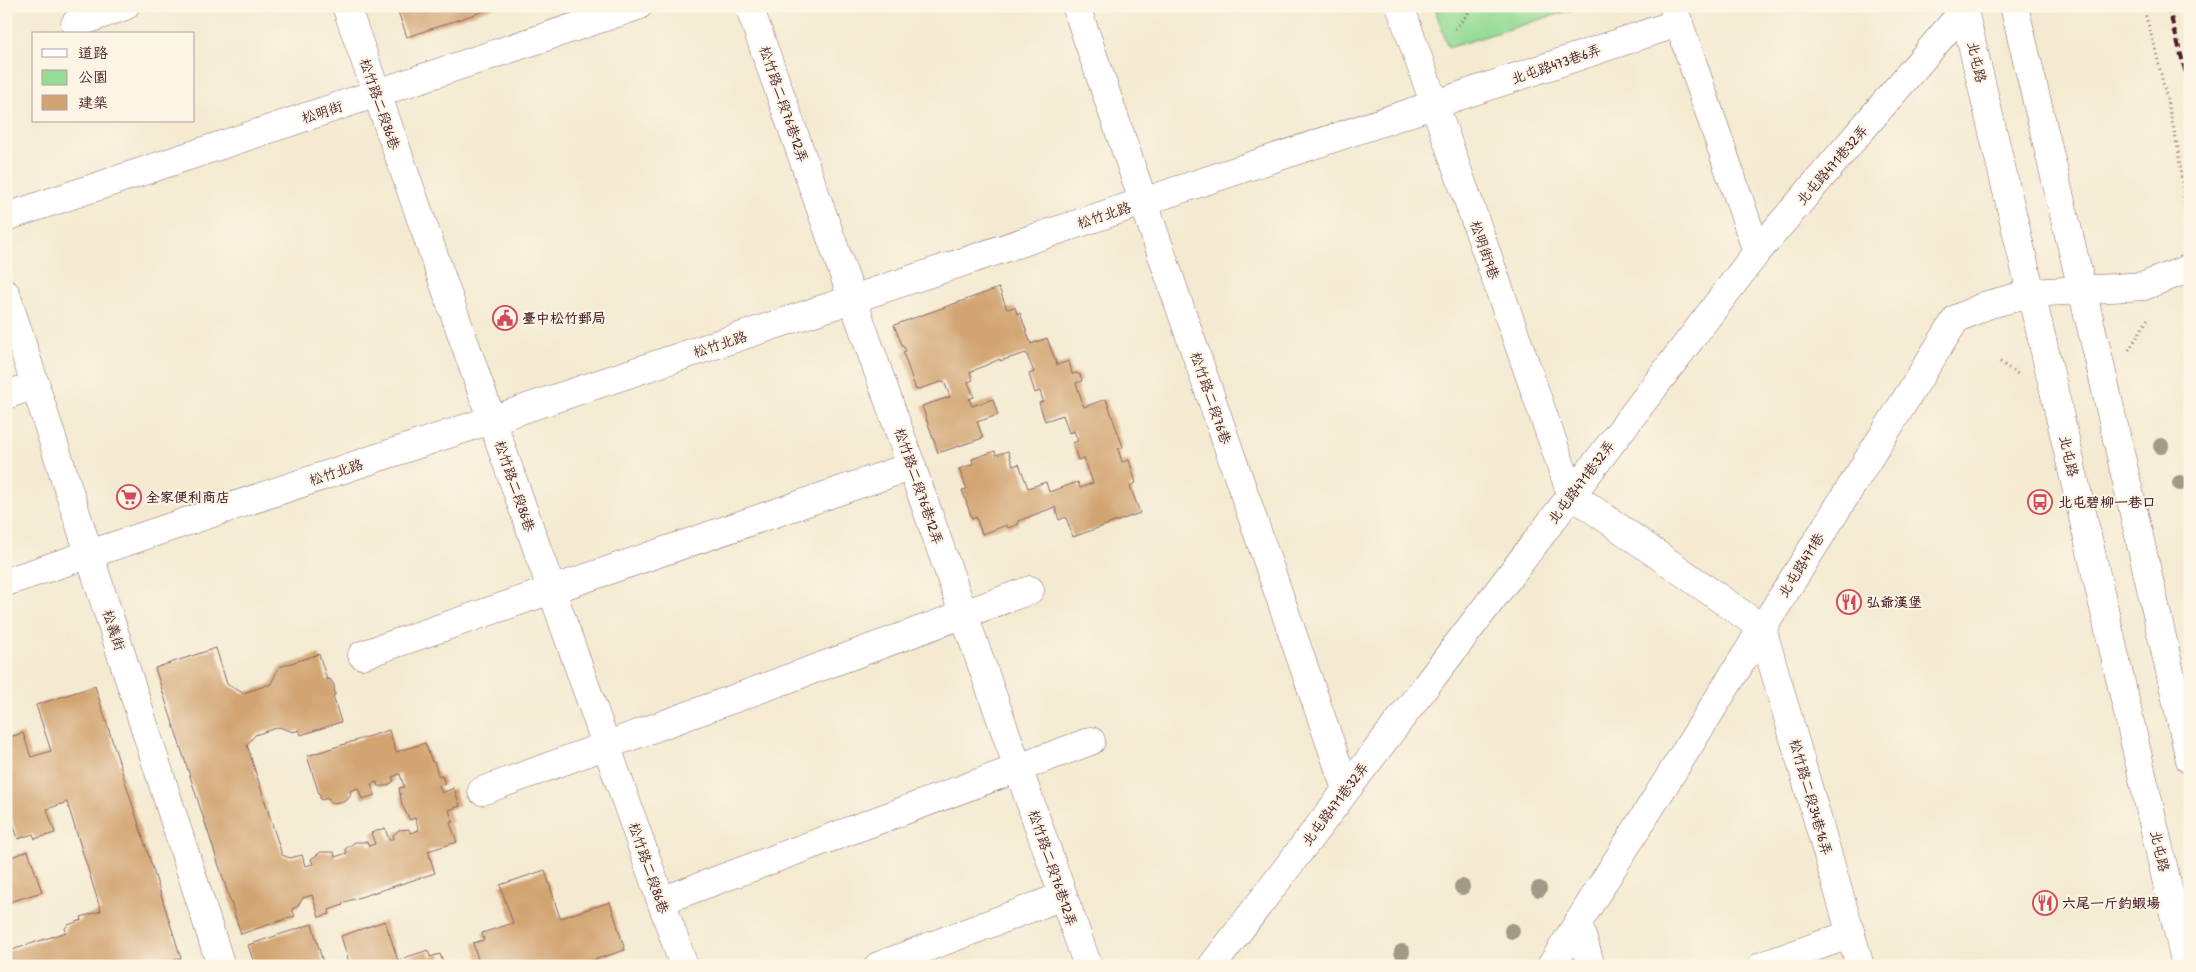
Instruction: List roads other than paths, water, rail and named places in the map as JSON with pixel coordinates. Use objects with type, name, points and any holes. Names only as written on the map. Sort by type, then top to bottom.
[{"type":"street","points":[[75,24],[125,6]]},
{"type":"street","name":"松竹路二段86巷","points":[[346,6],[684,966]]},
{"type":"street","name":"松明街","points":[[6,217],[638,6]]},
{"type":"street","name":"松竹路二段76巷12弄","points":[[749,6],[1088,966]]},
{"type":"street","name":"松竹路二段76巷","points":[[1076,6],[1346,789]]},
{"type":"street","name":"松明街9巷","points":[[1400,6],[1571,494]]},
{"type":"street","points":[[2014,6],[2082,290],[2190,760]]},
{"type":"street","name":"北屯路471巷32弄","points":[[1212,966],[1756,252],[1964,8]]},
{"type":"street","name":"北屯路","points":[[1964,8],[2032,293],[2186,966]]},
{"type":"street","name":"北屯路473巷6弄","points":[[1435,106],[1676,14],[1756,252]]},
{"type":"street","name":"松竹北路","points":[[6,582],[1435,106]]},
{"type":"street","name":"北屯路471巷","points":[[1551,966],[1956,319],[1987,305],[2032,293],[2144,286],[2189,258]]},
{"type":"street","name":"松義街","points":[[6,294],[221,966]]},
{"type":"street","points":[[6,395],[36,386]]},
{"type":"street","points":[[362,655],[912,466]]},
{"type":"street","points":[[1571,494],[1762,628]]},
{"type":"street","points":[[482,791],[1030,590]]},
{"type":"street","name":"松竹路二段34巷16弄","points":[[1762,628],[1860,966]]},
{"type":"street","points":[[661,901],[1091,741]]},
{"type":"street","points":[[878,966],[1063,896]]},
{"type":"street","points":[[1578,923],[1591,966]]},
{"type":"street","points":[[1762,966],[1851,934]]},
{"type":"railway","points":[[2168,6],[2190,89]]},
{"type":"railway","points":[[2189,6],[2190,10]]},
{"type":"place","name":"臺中松竹郵局","points":[[505,318]]},
{"type":"place","name":"全家便利商店","points":[[129,497]]},
{"type":"place","name":"北屯碧柳一巷口","points":[[2040,502]]},
{"type":"place","name":"弘爺漢堡","points":[[1849,602]]},
{"type":"place","name":"六尾一斤釣蝦場","points":[[2045,903]]}]
